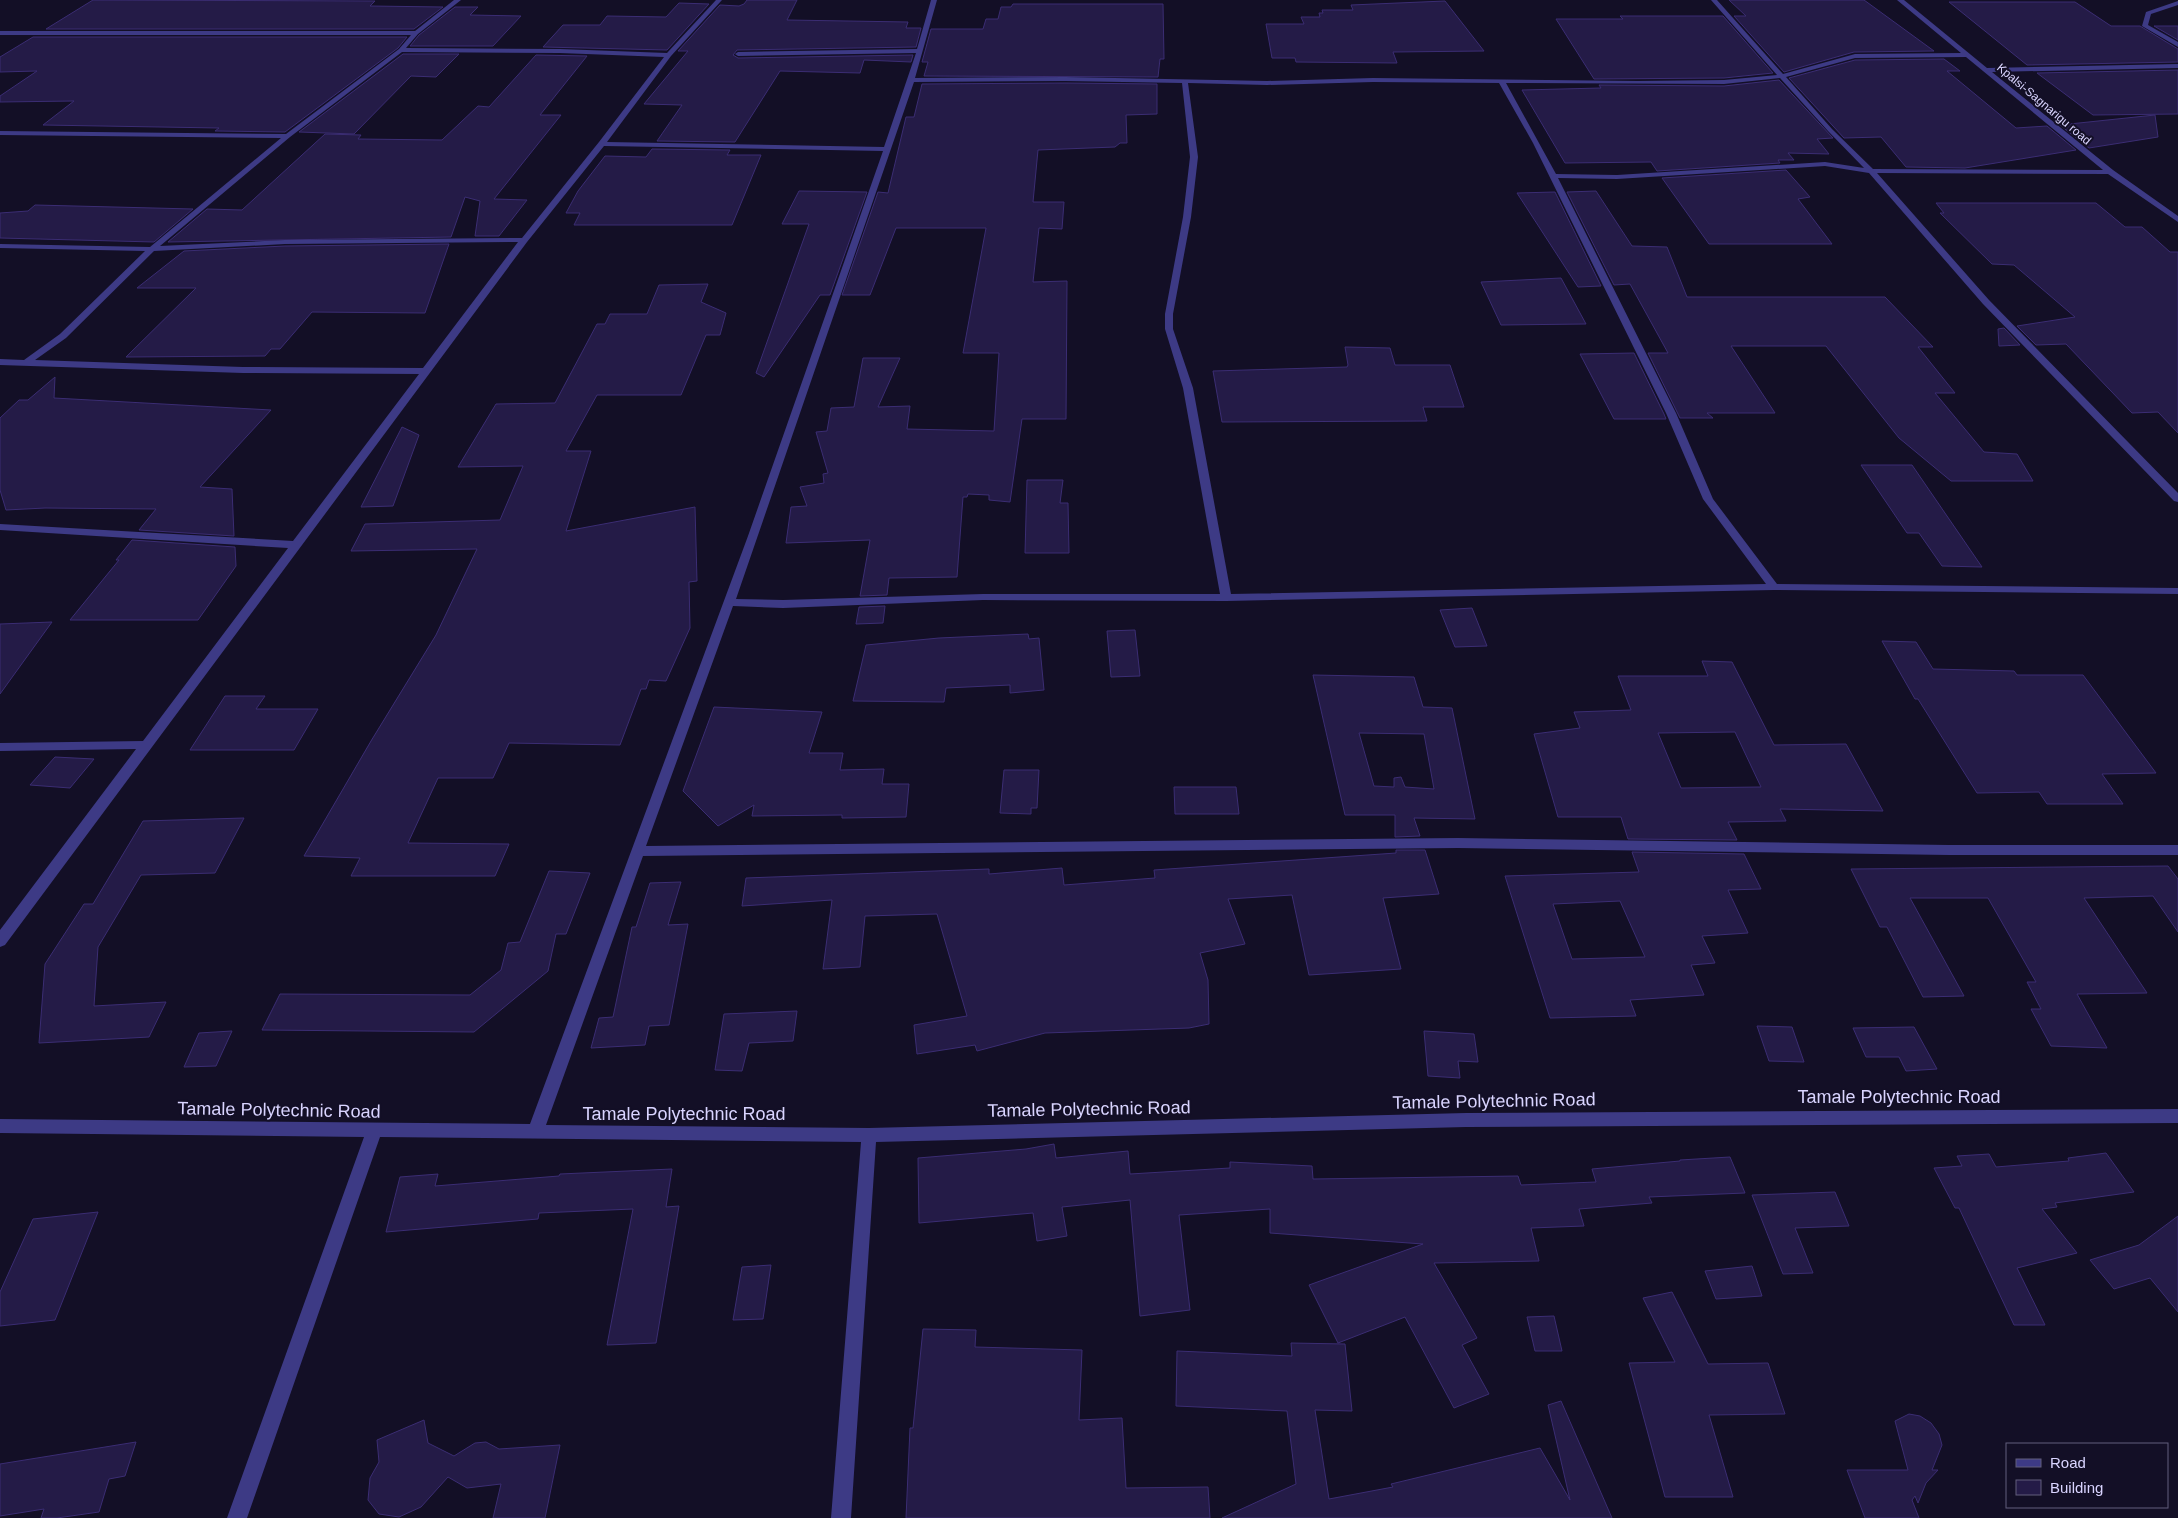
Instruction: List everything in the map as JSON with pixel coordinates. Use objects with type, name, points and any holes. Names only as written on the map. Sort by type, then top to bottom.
[{"type":"street","points":[[27,362],[63,336],[152,249],[288,136],[401,50],[416,33],[458,0]]},
{"type":"street","points":[[0,941],[298,545],[524,240],[602,144],[669,55],[719,0]]},
{"type":"street","points":[[535,1133],[729,602],[911,80],[934,0]]},
{"type":"street","points":[[1714,0],[1830,130],[1871,171],[1986,302],[2178,499]]},
{"type":"street","name":"Kpalsi-Sagnarigu road","points":[[1900,0],[2110,172],[2178,220]]},
{"type":"street","points":[[2178,3],[2148,13],[2145,26],[2178,45]]},
{"type":"street","points":[[0,33],[416,33]]},
{"type":"street","points":[[401,50],[560,51],[669,55]]},
{"type":"street","points":[[738,54],[918,51]]},
{"type":"street","points":[[911,80],[1065,79],[1322,83],[1373,80],[1502,83],[1724,82],[1782,76],[1855,56],[1968,55]]},
{"type":"street","points":[[1986,70],[2178,66]]},
{"type":"street","points":[[1185,82],[1194,157],[1187,217],[1169,314],[1169,329],[1188,388],[1226,598]]},
{"type":"street","points":[[1502,83],[1554,176],[1671,413],[1708,499],[1774,587]]},
{"type":"street","points":[[0,132],[288,136]]},
{"type":"street","points":[[602,144],[886,149]]},
{"type":"street","points":[[1554,176],[1617,178],[1770,166],[1825,164],[1871,171],[2110,172]]},
{"type":"street","points":[[0,246],[152,249],[294,242],[524,240]]},
{"type":"street","points":[[0,362],[243,370],[427,371]]},
{"type":"street","points":[[0,527],[298,545]]},
{"type":"street","points":[[729,602],[784,604],[983,596],[1226,598],[1774,587],[2178,591]]},
{"type":"street","points":[[0,747],[145,746]]},
{"type":"street","points":[[638,851],[1448,843],[1949,850],[2178,850]]},
{"type":"street","name":"Tamale Polytechnic Road","points":[[0,1126],[870,1135],[1466,1120],[2178,1116]]},
{"type":"street","points":[[237,1518],[374,1131]]},
{"type":"street","points":[[841,1518],[870,1135]]},
{"type":"building","points":[[93,0],[375,1],[370,6],[443,7],[414,29],[46,29]]},
{"type":"building","points":[[747,0],[797,0],[787,20],[908,22],[906,28],[921,28],[916,47],[737,50],[733,55],[738,58],[913,55],[911,62],[864,60],[860,73],[780,71],[735,142],[657,141],[682,105],[644,104],[688,51],[678,51],[720,5],[739,6]]},
{"type":"building","points":[[1729,0],[1864,0],[1934,51],[1854,52],[1784,72],[1734,16],[1746,16]]},
{"type":"building","points":[[1445,1],[1484,51],[1393,52],[1397,63],[1296,62],[1295,58],[1272,58],[1266,24],[1304,24],[1301,17],[1320,17],[1319,13],[1323,13],[1322,10],[1353,10],[1351,5]]},
{"type":"building","points":[[1949,2],[2075,2],[2111,26],[2140,26],[2178,49],[2178,62],[2027,65]]},
{"type":"building","points":[[679,3],[709,4],[667,50],[543,47],[563,25],[600,25],[607,16],[666,17]]},
{"type":"building","points":[[1013,4],[1163,4],[1164,59],[1160,59],[1158,77],[924,76],[928,62],[922,62],[931,29],[983,29],[986,19],[998,19],[1001,7],[1011,7]]},
{"type":"building","points":[[455,7],[478,7],[470,15],[521,16],[493,46],[410,46],[419,35]]},
{"type":"building","points":[[1620,16],[1723,16],[1773,73],[1724,78],[1594,79],[1556,19],[1623,19]]},
{"type":"building","points":[[2154,26],[2178,26],[2178,40]]},
{"type":"building","points":[[33,37],[407,37],[398,48],[285,132],[215,131],[219,128],[43,125],[74,101],[0,102],[0,96],[37,71],[0,72],[0,57]]},
{"type":"building","points":[[403,54],[459,54],[436,77],[411,76],[354,134],[299,132]]},
{"type":"building","points":[[536,55],[587,56],[540,115],[561,115],[494,199],[527,200],[499,236],[475,236],[480,201],[465,197],[451,237],[168,242],[207,209],[242,210],[325,134],[361,135],[358,139],[442,140],[478,106],[489,107]]},
{"type":"building","points":[[1944,59],[1960,71],[1947,71],[2016,128],[2047,126],[2076,150],[1965,168],[1906,167],[1881,137],[1844,138],[1789,78],[1855,60]]},
{"type":"building","points":[[2178,70],[2178,114],[2093,115],[2037,73]]},
{"type":"building","points":[[1779,80],[1833,138],[1817,139],[1829,154],[1788,153],[1794,160],[1778,160],[1780,163],[1657,171],[1651,162],[1565,163],[1522,90],[1601,88],[1599,85],[1724,86]]},
{"type":"building","points":[[922,84],[1157,84],[1157,114],[1126,115],[1127,143],[1120,143],[1115,147],[1038,150],[1033,202],[1064,202],[1062,229],[1039,228],[1033,282],[1067,281],[1066,419],[1022,419],[1010,502],[989,500],[989,495],[968,494],[967,497],[963,497],[957,577],[889,578],[887,595],[860,596],[870,540],[786,543],[791,507],[807,506],[800,487],[824,483],[823,474],[828,473],[816,432],[827,431],[831,408],[854,407],[863,358],[900,358],[878,407],[910,406],[907,429],[994,431],[999,353],[963,353],[986,228],[896,228],[870,295],[842,295],[878,192],[888,193],[906,117],[914,117]]},
{"type":"building","points":[[2155,115],[2158,137],[2089,148],[2060,125]]},
{"type":"building","points":[[652,149],[730,150],[727,155],[761,155],[732,225],[574,225],[580,213],[566,213],[578,191],[605,156],[646,157]]},
{"type":"building","points":[[1786,170],[1810,197],[1798,199],[1832,244],[1709,244],[1662,178]]},
{"type":"building","points":[[799,191],[867,192],[830,295],[820,295],[764,377],[756,373],[809,224],[782,224]]},
{"type":"building","points":[[1596,191],[1632,246],[1667,247],[1687,297],[1885,297],[1933,347],[1918,347],[1955,393],[1935,393],[1984,452],[2017,454],[2033,481],[1951,481],[1899,438],[1826,346],[1731,346],[1775,413],[1707,413],[1713,418],[1680,418],[1648,353],[1668,353],[1630,284],[1614,285],[1567,192]]},
{"type":"building","points":[[1555,192],[1601,286],[1578,287],[1517,193]]},
{"type":"building","points":[[1936,203],[2096,203],[2125,227],[2142,227],[2170,252],[2178,252],[2178,433],[2158,412],[2132,413],[2066,344],[2036,345],[2017,326],[2075,317],[2014,265],[1992,264],[1940,213],[1944,213]]},
{"type":"building","points":[[35,205],[193,209],[154,242],[0,238],[0,213],[28,211]]},
{"type":"building","points":[[449,244],[425,313],[312,312],[280,349],[271,349],[265,356],[126,357],[196,288],[137,288],[184,251],[285,246]]},
{"type":"building","points":[[1561,278],[1586,324],[1501,325],[1481,282]]},
{"type":"building","points":[[708,284],[701,302],[726,313],[720,335],[706,335],[681,395],[597,395],[566,451],[591,451],[566,531],[695,507],[697,581],[689,582],[690,628],[666,681],[649,680],[646,689],[641,689],[620,745],[509,743],[493,778],[438,778],[408,843],[509,844],[495,876],[351,876],[360,858],[304,856],[436,635],[477,549],[351,551],[365,524],[500,520],[523,466],[458,467],[496,404],[555,403],[597,324],[605,324],[610,314],[647,314],[659,285]]},
{"type":"building","points":[[2004,328],[2020,345],[1999,346],[1998,329]]},
{"type":"building","points":[[1345,347],[1390,348],[1395,365],[1450,365],[1464,407],[1423,407],[1427,421],[1222,422],[1213,371],[1347,367]]},
{"type":"building","points":[[1634,353],[1666,419],[1614,419],[1580,354]]},
{"type":"building","points":[[55,377],[54,398],[271,410],[200,487],[232,489],[234,536],[139,530],[156,509],[45,508],[6,510],[0,490],[0,418],[19,400],[28,400]]},
{"type":"building","points":[[402,427],[419,435],[393,506],[361,507]]},
{"type":"building","points":[[1861,465],[1912,465],[1982,567],[1942,566],[1919,533],[1907,533]]},
{"type":"building","points":[[1027,480],[1063,480],[1060,503],[1068,503],[1069,553],[1025,553]]},
{"type":"building","points":[[132,540],[235,547],[236,566],[198,620],[70,620],[119,560],[116,560]]},
{"type":"building","points":[[885,606],[883,623],[856,624],[859,607]]},
{"type":"building","points":[[1472,608],[1487,646],[1455,647],[1440,610]]},
{"type":"building","points":[[52,622],[0,694],[0,624]]},
{"type":"building","points":[[1135,630],[1140,676],[1111,677],[1107,631]]},
{"type":"building","points":[[1028,634],[1029,639],[1039,638],[1044,690],[1010,693],[1010,685],[946,688],[944,702],[853,701],[866,645],[939,638]]},
{"type":"building","points":[[1882,641],[1916,642],[1933,669],[2014,671],[2017,675],[2083,675],[2156,773],[2102,774],[2123,804],[2047,804],[2039,792],[1977,793],[1918,699],[1915,699]]},
{"type":"building","points":[[1702,661],[1732,662],[1774,745],[1846,744],[1883,811],[1780,809],[1786,821],[1728,822],[1737,840],[1628,839],[1621,817],[1558,817],[1534,734],[1580,728],[1574,712],[1631,710],[1618,676],[1708,676]],"holes":[[[1735,732],[1761,787],[1681,788],[1658,733]]]},
{"type":"building","points":[[1313,675],[1414,677],[1423,707],[1452,708],[1475,819],[1414,818],[1420,836],[1395,837],[1395,815],[1345,815]],"holes":[[[1359,733],[1424,734],[1434,789],[1405,787],[1401,777],[1394,778],[1394,787],[1374,786]]]},
{"type":"building","points":[[225,696],[265,696],[256,709],[318,709],[294,750],[190,750]]},
{"type":"building","points":[[714,707],[822,712],[809,753],[843,753],[840,770],[884,769],[882,784],[909,784],[906,817],[842,818],[842,815],[752,816],[754,805],[718,826],[683,791]]},
{"type":"building","points":[[55,757],[94,759],[70,788],[30,785]]},
{"type":"building","points":[[1004,770],[1039,770],[1037,808],[1031,808],[1031,814],[1000,813]]},
{"type":"building","points":[[1174,787],[1236,787],[1239,814],[1175,814]]},
{"type":"building","points":[[244,818],[215,873],[141,875],[98,947],[94,1006],[166,1002],[149,1037],[39,1043],[45,964],[84,904],[93,904],[143,821]]},
{"type":"building","points":[[1396,850],[1425,850],[1439,894],[1383,898],[1401,969],[1309,975],[1292,895],[1228,899],[1245,944],[1200,953],[1208,980],[1209,1024],[1189,1028],[1045,1033],[977,1051],[975,1045],[917,1054],[914,1025],[967,1016],[937,914],[865,916],[860,967],[823,969],[832,900],[742,906],[746,878],[989,869],[989,874],[1062,868],[1064,885],[1155,878],[1154,870],[1396,853]]},
{"type":"building","points":[[1632,852],[1744,854],[1761,889],[1728,890],[1748,933],[1702,936],[1715,963],[1691,965],[1704,995],[1630,1000],[1636,1016],[1550,1018],[1505,876],[1639,872]],"holes":[[[1620,901],[1645,957],[1572,959],[1553,904]]]},
{"type":"building","points":[[2168,866],[2178,879],[2178,932],[2153,896],[2084,898],[2147,993],[2077,994],[2107,1048],[2051,1046],[2031,1009],[2041,1009],[2027,982],[2036,982],[1988,898],[1910,898],[1964,996],[1923,997],[1887,927],[1880,927],[1851,869]]},
{"type":"building","points":[[549,871],[590,873],[566,934],[556,934],[548,971],[474,1032],[262,1030],[280,994],[470,995],[501,970],[508,943],[520,942]]},
{"type":"building","points":[[681,882],[668,925],[688,924],[669,1025],[649,1026],[645,1045],[591,1048],[599,1018],[613,1017],[632,927],[636,927],[650,883]]},
{"type":"building","points":[[797,1011],[793,1041],[749,1043],[742,1071],[715,1070],[724,1014]]},
{"type":"building","points":[[1757,1026],[1792,1027],[1804,1062],[1769,1061]]},
{"type":"building","points":[[1914,1027],[1937,1069],[1906,1071],[1899,1057],[1866,1057],[1853,1028]]},
{"type":"building","points":[[232,1031],[216,1066],[184,1067],[199,1033]]},
{"type":"building","points":[[1424,1031],[1474,1034],[1478,1062],[1458,1061],[1460,1078],[1428,1076]]},
{"type":"building","points":[[1054,1144],[1056,1158],[1128,1151],[1130,1174],[1230,1168],[1230,1162],[1312,1166],[1313,1179],[1518,1176],[1521,1185],[1596,1182],[1592,1169],[1730,1157],[1745,1193],[1649,1197],[1652,1203],[1579,1209],[1584,1226],[1531,1228],[1539,1261],[1434,1263],[1477,1338],[1462,1345],[1489,1394],[1454,1408],[1405,1317],[1338,1343],[1309,1285],[1423,1244],[1270,1233],[1270,1209],[1179,1215],[1190,1310],[1140,1316],[1130,1200],[1062,1207],[1067,1236],[1037,1241],[1033,1213],[919,1223],[918,1158],[1026,1149]]},
{"type":"building","points":[[2106,1153],[2134,1192],[2055,1203],[2057,1207],[2042,1209],[2077,1253],[2017,1268],[2045,1325],[2014,1325],[1959,1208],[1955,1208],[1934,1168],[1962,1166],[1957,1156],[1989,1154],[1996,1167],[2069,1161],[2068,1158]]},
{"type":"building","points":[[672,1169],[666,1207],[679,1206],[656,1343],[607,1345],[633,1209],[539,1213],[538,1219],[386,1232],[400,1177],[438,1174],[435,1186],[559,1176],[560,1174]]},
{"type":"building","points":[[1835,1192],[1849,1226],[1795,1228],[1813,1273],[1783,1274],[1752,1195]]},
{"type":"building","points":[[98,1212],[55,1320],[0,1326],[0,1292],[33,1219]]},
{"type":"building","points":[[2178,1216],[2178,1312],[2150,1278],[2114,1289],[2090,1260],[2139,1245]]},
{"type":"building","points":[[771,1265],[763,1319],[733,1320],[742,1267]]},
{"type":"building","points":[[1752,1266],[1762,1296],[1716,1299],[1705,1271]]},
{"type":"building","points":[[1672,1292],[1708,1364],[1768,1363],[1785,1414],[1709,1415],[1733,1497],[1665,1497],[1629,1363],[1675,1362],[1643,1298]]},
{"type":"building","points":[[1554,1316],[1562,1351],[1535,1351],[1527,1317]]},
{"type":"building","points":[[923,1329],[976,1330],[975,1347],[1082,1350],[1079,1420],[1122,1418],[1126,1488],[1208,1487],[1210,1518],[906,1518],[910,1428],[913,1428]]},
{"type":"building","points":[[1291,1343],[1345,1344],[1352,1411],[1315,1410],[1329,1499],[1393,1487],[1391,1484],[1540,1448],[1570,1500],[1548,1405],[1561,1401],[1612,1518],[1222,1518],[1296,1484],[1287,1411],[1176,1406],[1177,1351],[1292,1356]]},
{"type":"building","points":[[1909,1414],[1920,1416],[1931,1423],[1939,1434],[1942,1445],[1932,1470],[1938,1470],[1926,1483],[1918,1503],[1915,1496],[1912,1500],[1919,1518],[1865,1518],[1847,1470],[1908,1470],[1895,1421]]},
{"type":"building","points":[[424,1420],[428,1443],[454,1456],[475,1443],[486,1442],[499,1449],[560,1445],[545,1518],[493,1518],[501,1484],[467,1488],[448,1477],[421,1507],[399,1517],[379,1514],[368,1500],[370,1478],[379,1462],[377,1440]]},
{"type":"building","points":[[136,1442],[125,1476],[109,1479],[99,1512],[57,1518],[41,1518],[44,1509],[0,1516],[0,1464]]}]
